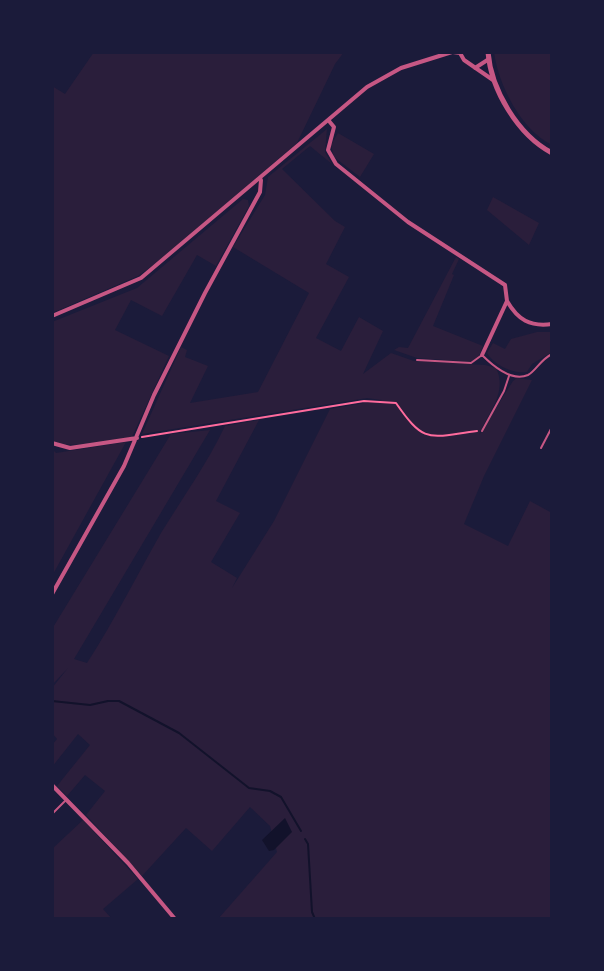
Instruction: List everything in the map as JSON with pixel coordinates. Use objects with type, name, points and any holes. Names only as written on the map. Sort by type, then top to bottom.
[{"type":"street","points":[[52,316],[141,278],[367,87],[390,73],[452,52],[460,53],[495,81]]},
{"type":"street","points":[[475,68],[488,56],[495,81],[522,128],[542,148],[552,153]]},
{"type":"street","points":[[329,121],[334,127],[328,146],[333,160],[408,222],[502,282],[507,290],[507,301],[482,355]]},
{"type":"street","points":[[52,594],[137,438],[154,395],[260,192],[262,178]]},
{"type":"street","points":[[507,301],[516,315],[525,321],[536,325],[552,324]]},
{"type":"street","points":[[52,443],[70,448],[137,438]]},
{"type":"street","points":[[52,785],[128,863],[175,919]]},
{"type":"lane","points":[[417,360],[471,363],[482,355],[510,375],[528,374],[542,359],[552,354]]},
{"type":"lane","points":[[482,431],[510,375]]},
{"type":"lane","points":[[541,448],[552,427]]},
{"type":"lane","points":[[52,814],[67,799]]},
{"type":"path","points":[[137,438],[364,401],[396,403],[411,424],[421,433],[431,436],[482,431]]},
{"type":"shaded area","points":[[94,52],[344,52],[335,64],[297,143],[138,276],[52,313],[52,86],[65,94]]},
{"type":"shaded area","points":[[494,52],[552,52],[552,145],[530,129],[513,105],[500,78]]},
{"type":"shaded area","points":[[327,129],[325,152],[332,164],[310,146],[282,169],[345,227],[326,264],[349,277],[316,338],[341,351],[359,317],[383,331],[363,374],[391,353],[414,361],[496,368],[500,386],[498,394],[479,435],[513,381],[517,378],[532,380],[484,476],[464,524],[508,546],[530,501],[552,513],[552,919],[218,919],[277,852],[270,826],[250,807],[212,851],[186,828],[142,876],[86,815],[105,791],[85,775],[67,796],[57,786],[90,745],[78,734],[52,767],[52,745],[57,739],[52,733],[52,688],[68,668],[52,685],[52,629],[171,434],[210,430],[74,659],[87,663],[225,426],[259,420],[216,501],[240,513],[211,562],[237,578],[232,588],[274,521],[330,409],[382,400],[367,398],[142,434],[181,347],[187,350],[185,357],[208,366],[190,403],[258,392],[309,293],[233,247],[265,195],[268,177]]},
{"type":"shaded area","points":[[338,133],[374,154],[360,177],[334,157],[331,145]]},
{"type":"shaded area","points":[[493,197],[539,223],[529,245],[487,210]]},
{"type":"shaded area","points":[[243,199],[248,200],[249,206],[216,266],[197,255],[162,316],[131,300],[115,330],[169,356],[132,437],[79,445],[52,440],[52,322],[137,288]]},
{"type":"shaded area","points":[[456,257],[459,259],[454,275],[433,326],[483,346],[478,358],[472,362],[417,358],[394,350],[408,348]]},
{"type":"shaded area","points":[[537,332],[552,332],[552,352],[532,364],[527,372],[504,368],[487,353],[493,343],[505,349],[511,339]]},
{"type":"shaded area","points":[[126,442],[52,576],[52,449],[56,453]]},
{"type":"shaded area","points":[[285,818],[292,832],[274,850],[269,851],[262,840]]},
{"type":"shaded area","points":[[83,820],[138,879],[103,909],[112,919],[52,919],[52,849]]},
{"type":"waterway","points":[[52,701],[90,705],[119,701],[179,733],[249,788],[270,791],[281,797],[301,831]]},
{"type":"waterway","points":[[305,839],[315,919]]}]
